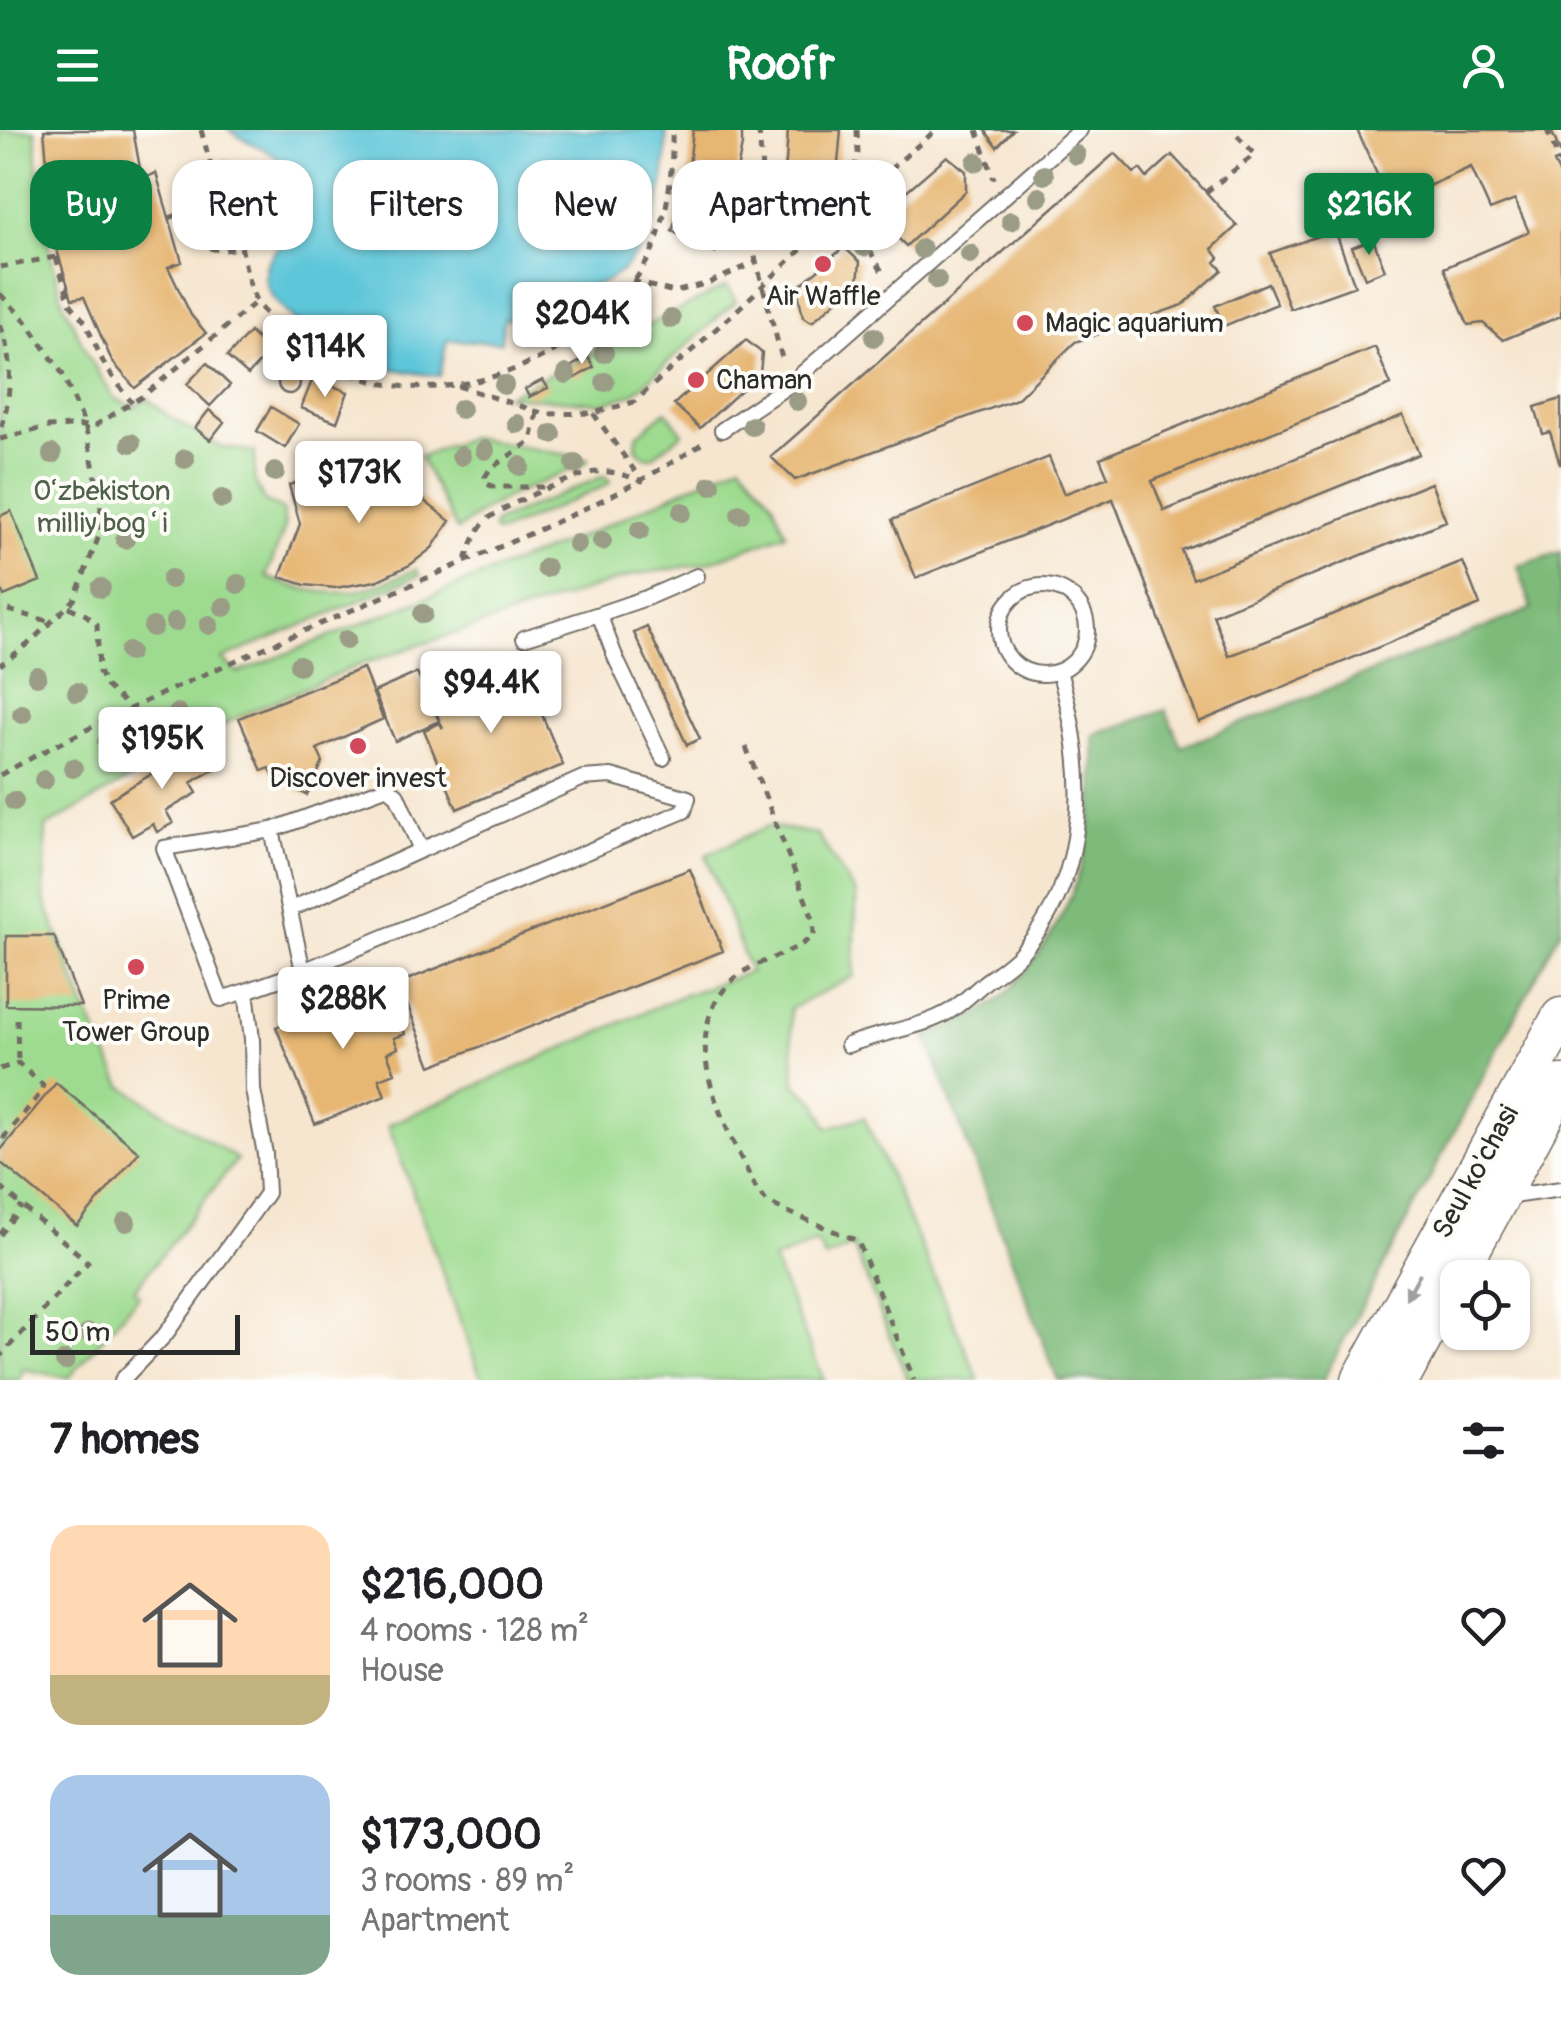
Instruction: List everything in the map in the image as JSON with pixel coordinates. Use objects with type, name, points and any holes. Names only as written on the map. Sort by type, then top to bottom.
[{"type":"main road","name":"Seul ko'chasi","points":[[1361,1380],[1561,1017]]},
{"type":"main road","name":"Seul ko'chasi","points":[[1400,1380],[1561,1084]]},
{"type":"lane","points":[[722,430],[790,385],[1080,130]]},
{"type":"lane","points":[[524,638],[697,576]]},
{"type":"lane","points":[[1033,587],[1062,590],[1082,609],[1087,624],[1081,652],[1059,671],[1031,672],[1018,666],[1001,642],[1002,615],[1009,602],[1033,587]]},
{"type":"lane","points":[[599,614],[662,758]]},
{"type":"lane","points":[[848,1045],[948,1012],[1020,953],[1043,920],[1062,886],[1076,842],[1079,803],[1074,721],[1059,671]]},
{"type":"lane","points":[[292,909],[583,778],[610,776],[688,798],[684,811],[304,971],[221,999],[164,848],[272,830],[388,788],[398,795],[421,850]]},
{"type":"lane","points":[[272,830],[304,971]]},
{"type":"lane","points":[[122,1380],[165,1335],[267,1193],[253,1090],[246,991]]},
{"type":"lane","points":[[1500,1198],[1561,1188]]},
{"type":"path","points":[[201,130],[209,160]]},
{"type":"path","points":[[242,250],[256,302],[282,330],[339,368],[381,384],[418,388],[455,385],[518,368],[562,347],[610,309],[645,264],[662,227],[672,163],[672,130]]},
{"type":"path","points":[[758,130],[762,170],[750,242],[790,385]]},
{"type":"path","points":[[856,160],[857,130]]},
{"type":"path","points":[[901,160],[936,130]]},
{"type":"path","points":[[976,130],[1001,200]]},
{"type":"path","points":[[1206,192],[1254,154],[1232,130]]},
{"type":"path","points":[[1547,130],[1561,165]]},
{"type":"path","points":[[455,385],[537,412],[592,414],[634,402],[800,250]]},
{"type":"path","points":[[869,250],[894,293]]},
{"type":"path","points":[[0,268],[58,256],[70,303],[85,322],[105,366],[132,402]]},
{"type":"path","points":[[632,281],[674,292],[709,283],[756,262]]},
{"type":"path","points":[[0,294],[26,321],[62,373],[85,425],[101,504],[100,536],[69,608],[0,665]]},
{"type":"path","points":[[0,439],[48,427],[96,425],[132,402],[256,302]]},
{"type":"path","points":[[0,325],[6,339],[8,376],[8,410],[0,430]]},
{"type":"path","points":[[537,412],[532,440],[490,469],[485,477],[487,484],[494,487],[553,486]]},
{"type":"path","points":[[592,414],[642,481]]},
{"type":"path","points":[[0,775],[129,707],[466,562],[642,481],[722,430]]},
{"type":"path","points":[[466,562],[474,538],[489,518],[553,486],[593,472],[613,472],[642,481]]},
{"type":"path","points":[[69,608],[98,624],[99,672],[106,686],[129,707]]},
{"type":"path","points":[[8,610],[50,621]]},
{"type":"path","points":[[746,747],[813,919],[814,934],[732,980],[709,1023],[705,1044],[709,1087],[755,1187],[766,1201],[858,1241],[914,1380]]},
{"type":"path","points":[[0,1142],[40,1094],[43,1084],[18,1063],[18,1018]]},
{"type":"path","points":[[0,1069],[18,1063]]},
{"type":"path","points":[[0,1187],[88,1262],[0,1356]]},
{"type":"path","points":[[0,1235],[22,1206]]},
{"type":"green space","name":"Oʻzbekiston milliy bogʻi","points":[[0,130],[35,130],[37,160],[30,160],[30,250],[50,250],[63,302],[87,354],[114,398],[134,407],[147,398],[171,418],[221,447],[255,452],[254,479],[264,501],[282,509],[285,527],[266,577],[307,590],[342,592],[376,585],[416,569],[420,575],[222,659],[238,673],[592,532],[741,463],[772,500],[786,534],[704,564],[633,575],[359,665],[239,716],[46,827],[44,898],[86,1010],[122,1086],[237,1159],[134,1290],[139,1295],[69,1378],[23,1369],[20,1380],[0,1380]]},
{"type":"green space","points":[[727,286],[736,301],[633,394],[603,403],[506,396]]},
{"type":"green space","points":[[666,411],[683,433],[652,457],[643,456],[636,448],[637,435]]},
{"type":"green space","points":[[470,437],[588,459],[512,495],[457,530],[420,457]]},
{"type":"green space","points":[[604,476],[610,481],[607,485],[495,532],[496,522]]},
{"type":"green space","points":[[1561,552],[1561,930],[1323,1380],[1058,1380],[926,1037],[996,1002],[1021,977],[1054,930],[1078,878],[1085,851],[1093,795],[1094,735],[1166,710],[1181,747],[1532,609],[1518,566]]},
{"type":"green space","points":[[768,826],[817,834],[856,894],[854,976],[790,1009],[795,1084],[816,1102],[828,1128],[864,1117],[979,1380],[908,1380],[853,1246],[825,1258],[817,1242],[773,1260],[824,1380],[482,1380],[388,1125],[679,997],[750,972],[706,855]]},
{"type":"water","points":[[229,130],[666,130],[666,150],[652,222],[652,160],[518,160],[518,250],[638,250],[620,272],[602,283],[555,291],[554,316],[504,319],[501,342],[447,340],[440,376],[354,358],[317,338],[278,304],[265,279],[269,261],[277,250],[313,250],[313,160],[279,160]]},
{"type":"building","points":[[44,130],[133,130],[139,160],[47,160]]},
{"type":"building","points":[[693,130],[742,130],[739,160],[690,160]]},
{"type":"building","points":[[788,130],[841,130],[838,160],[786,160]]},
{"type":"building","points":[[985,130],[1013,130],[997,147]]},
{"type":"building","points":[[1357,130],[1551,130],[1561,154],[1561,159],[1554,162],[1561,177],[1561,316],[1503,340],[1483,323],[1468,325],[1444,268],[1529,232],[1515,200],[1490,210],[1471,167],[1390,203]]},
{"type":"building","name":"Magic aquarium","points":[[1115,153],[1134,173],[1140,169],[1147,178],[1172,155],[1237,226],[1212,249],[1222,270],[1183,305],[1075,342],[1017,399],[795,480],[771,457]]},
{"type":"building","points":[[947,156],[966,171],[966,191],[906,246],[906,191]]},
{"type":"building","points":[[156,173],[172,228],[172,250],[178,250],[182,262],[168,267],[191,315],[206,333],[135,388],[112,361],[84,297],[72,299],[57,250],[152,250],[152,175]]},
{"type":"building","points":[[1335,230],[1355,286],[1290,309],[1270,253]]},
{"type":"building","points":[[1373,239],[1385,270],[1365,278],[1352,247]]},
{"type":"building","points":[[841,250],[847,250],[860,262],[858,282],[812,322],[803,317],[797,288]]},
{"type":"building","points":[[1268,283],[1277,304],[1224,326],[1215,306]]},
{"type":"building","points":[[250,332],[270,351],[248,375],[227,357]]},
{"type":"building","points":[[746,340],[762,353],[760,373],[700,428],[674,404]]},
{"type":"building","points":[[1375,347],[1391,385],[1152,481],[1164,511],[1403,415],[1419,454],[1181,550],[1193,579],[1431,483],[1446,521],[1213,615],[1229,656],[1463,562],[1480,605],[1199,722],[1113,499],[916,578],[892,520],[1049,457],[1064,494],[1108,477],[1100,458]]},
{"type":"building","points":[[588,357],[594,367],[575,378],[570,367]]},
{"type":"building","points":[[207,363],[230,385],[210,406],[187,384]]},
{"type":"building","points":[[289,372],[297,375],[297,391],[289,394],[281,391],[278,383],[281,375]]},
{"type":"building","points":[[313,378],[348,392],[337,422],[301,408]]},
{"type":"building","points":[[543,380],[548,388],[529,397],[525,389]]},
{"type":"building","points":[[1561,399],[1560,464],[1550,432],[1543,434],[1535,407]]},
{"type":"building","points":[[271,407],[299,424],[285,448],[257,431]]},
{"type":"building","points":[[209,410],[224,422],[210,440],[195,428]]},
{"type":"building","points":[[394,453],[409,489],[450,521],[432,548],[410,565],[376,581],[335,588],[280,577],[300,524],[289,485]]},
{"type":"building","points":[[11,511],[40,581],[4,596],[0,587],[0,516]]},
{"type":"building","points":[[647,627],[700,739],[687,745],[634,633]]},
{"type":"building","points":[[520,662],[563,765],[457,809],[424,730],[440,723],[443,729],[431,699]]},
{"type":"building","points":[[363,668],[383,719],[317,749],[323,762],[307,795],[274,779],[270,768],[262,771],[239,718]]},
{"type":"building","points":[[417,673],[439,721],[395,741],[374,692]]},
{"type":"building","points":[[202,744],[216,768],[191,783],[197,793],[166,811],[173,823],[157,832],[153,824],[132,836],[110,799]]},
{"type":"building","points":[[690,869],[723,951],[431,1066],[399,983]]},
{"type":"building","points":[[6,936],[54,936],[81,1006],[6,1005]]},
{"type":"building","points":[[385,984],[405,1034],[394,1038],[398,1048],[387,1053],[395,1073],[379,1079],[385,1096],[315,1124],[276,1027]]},
{"type":"building","points":[[56,1083],[139,1152],[77,1226],[0,1162],[0,1151]]},
{"type":"place","name":"Air Waffle","points":[[823,264]]},
{"type":"place","name":"Magic aquarium","points":[[1025,323]]},
{"type":"place","name":"Chaman","points":[[696,380]]},
{"type":"place","name":"Discover invest","points":[[358,746]]},
{"type":"place","name":"Prime Tower Group","points":[[136,967]]}]
